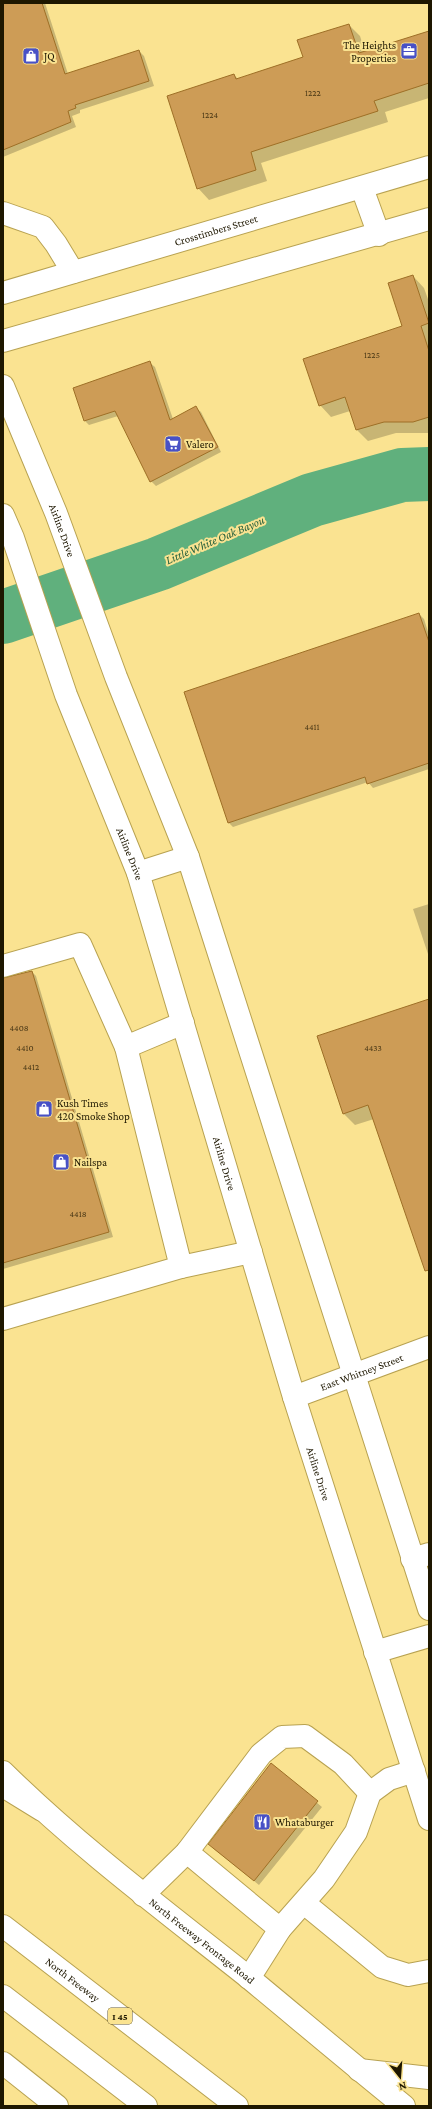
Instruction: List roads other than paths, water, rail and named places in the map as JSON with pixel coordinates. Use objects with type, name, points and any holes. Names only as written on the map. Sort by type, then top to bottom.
[{"type":"main road","name":"Crosstimbers Street","points":[[3,293],[429,167]]},
{"type":"main road","points":[[362,188],[379,235]]},
{"type":"main road","points":[[3,213],[43,227],[56,244],[73,272]]},
{"type":"main road","points":[[3,342],[379,235],[429,219]]},
{"type":"main road","name":"Airline Drive","points":[[3,386],[56,513],[116,677],[188,857],[353,1374],[420,1556],[429,1609]]},
{"type":"main road","name":"Airline Drive","points":[[3,515],[13,538],[66,695],[138,873],[294,1397],[429,1819]]},
{"type":"main road","points":[[138,873],[188,857]]},
{"type":"main road","points":[[3,966],[80,944],[126,1048],[181,1267]]},
{"type":"main road","points":[[126,1048],[183,1023]]},
{"type":"main road","points":[[3,1319],[181,1267],[251,1252]]},
{"type":"main road","name":"East Whitney Street","points":[[294,1397],[429,1346]]},
{"type":"main road","points":[[375,1652],[429,1636]]},
{"type":"main road","points":[[143,1895],[187,1852],[261,1754],[282,1737],[305,1736],[343,1764],[370,1793]]},
{"type":"main road","points":[[249,1978],[280,1929],[324,1879],[356,1832],[370,1793],[389,1779],[414,1771]]},
{"type":"main road","name":"North Freeway Frontage Road","points":[[3,1772],[42,1810],[143,1895],[249,1978],[404,2106]]},
{"type":"main road","points":[[3,1786],[42,1810]]},
{"type":"main road","points":[[187,1852],[280,1929]]},
{"type":"main road","points":[[304,1903],[382,1967],[408,1975],[429,1971]]},
{"type":"main road","name":"North Freeway","points":[[3,1926],[237,2106]]},
{"type":"main road","points":[[3,1996],[146,2106]]},
{"type":"main road","points":[[3,2063],[57,2106]]},
{"type":"main road","points":[[359,2070],[429,2078]]},
{"type":"waterway","name":"Little White Oak Bayou","points":[[3,617],[158,564],[312,500],[402,475],[429,474]]},
{"type":"place","name":"The Heights Properties","points":[[409,51]]},
{"type":"place","name":"JQ","points":[[31,56]]},
{"type":"place","name":"Valero","points":[[173,444]]},
{"type":"place","name":"Kush Times 420 Smoke Shop","points":[[44,1109]]},
{"type":"place","name":"Nailspa","points":[[61,1162]]},
{"type":"place","name":"Whataburger","points":[[262,1822]]}]
